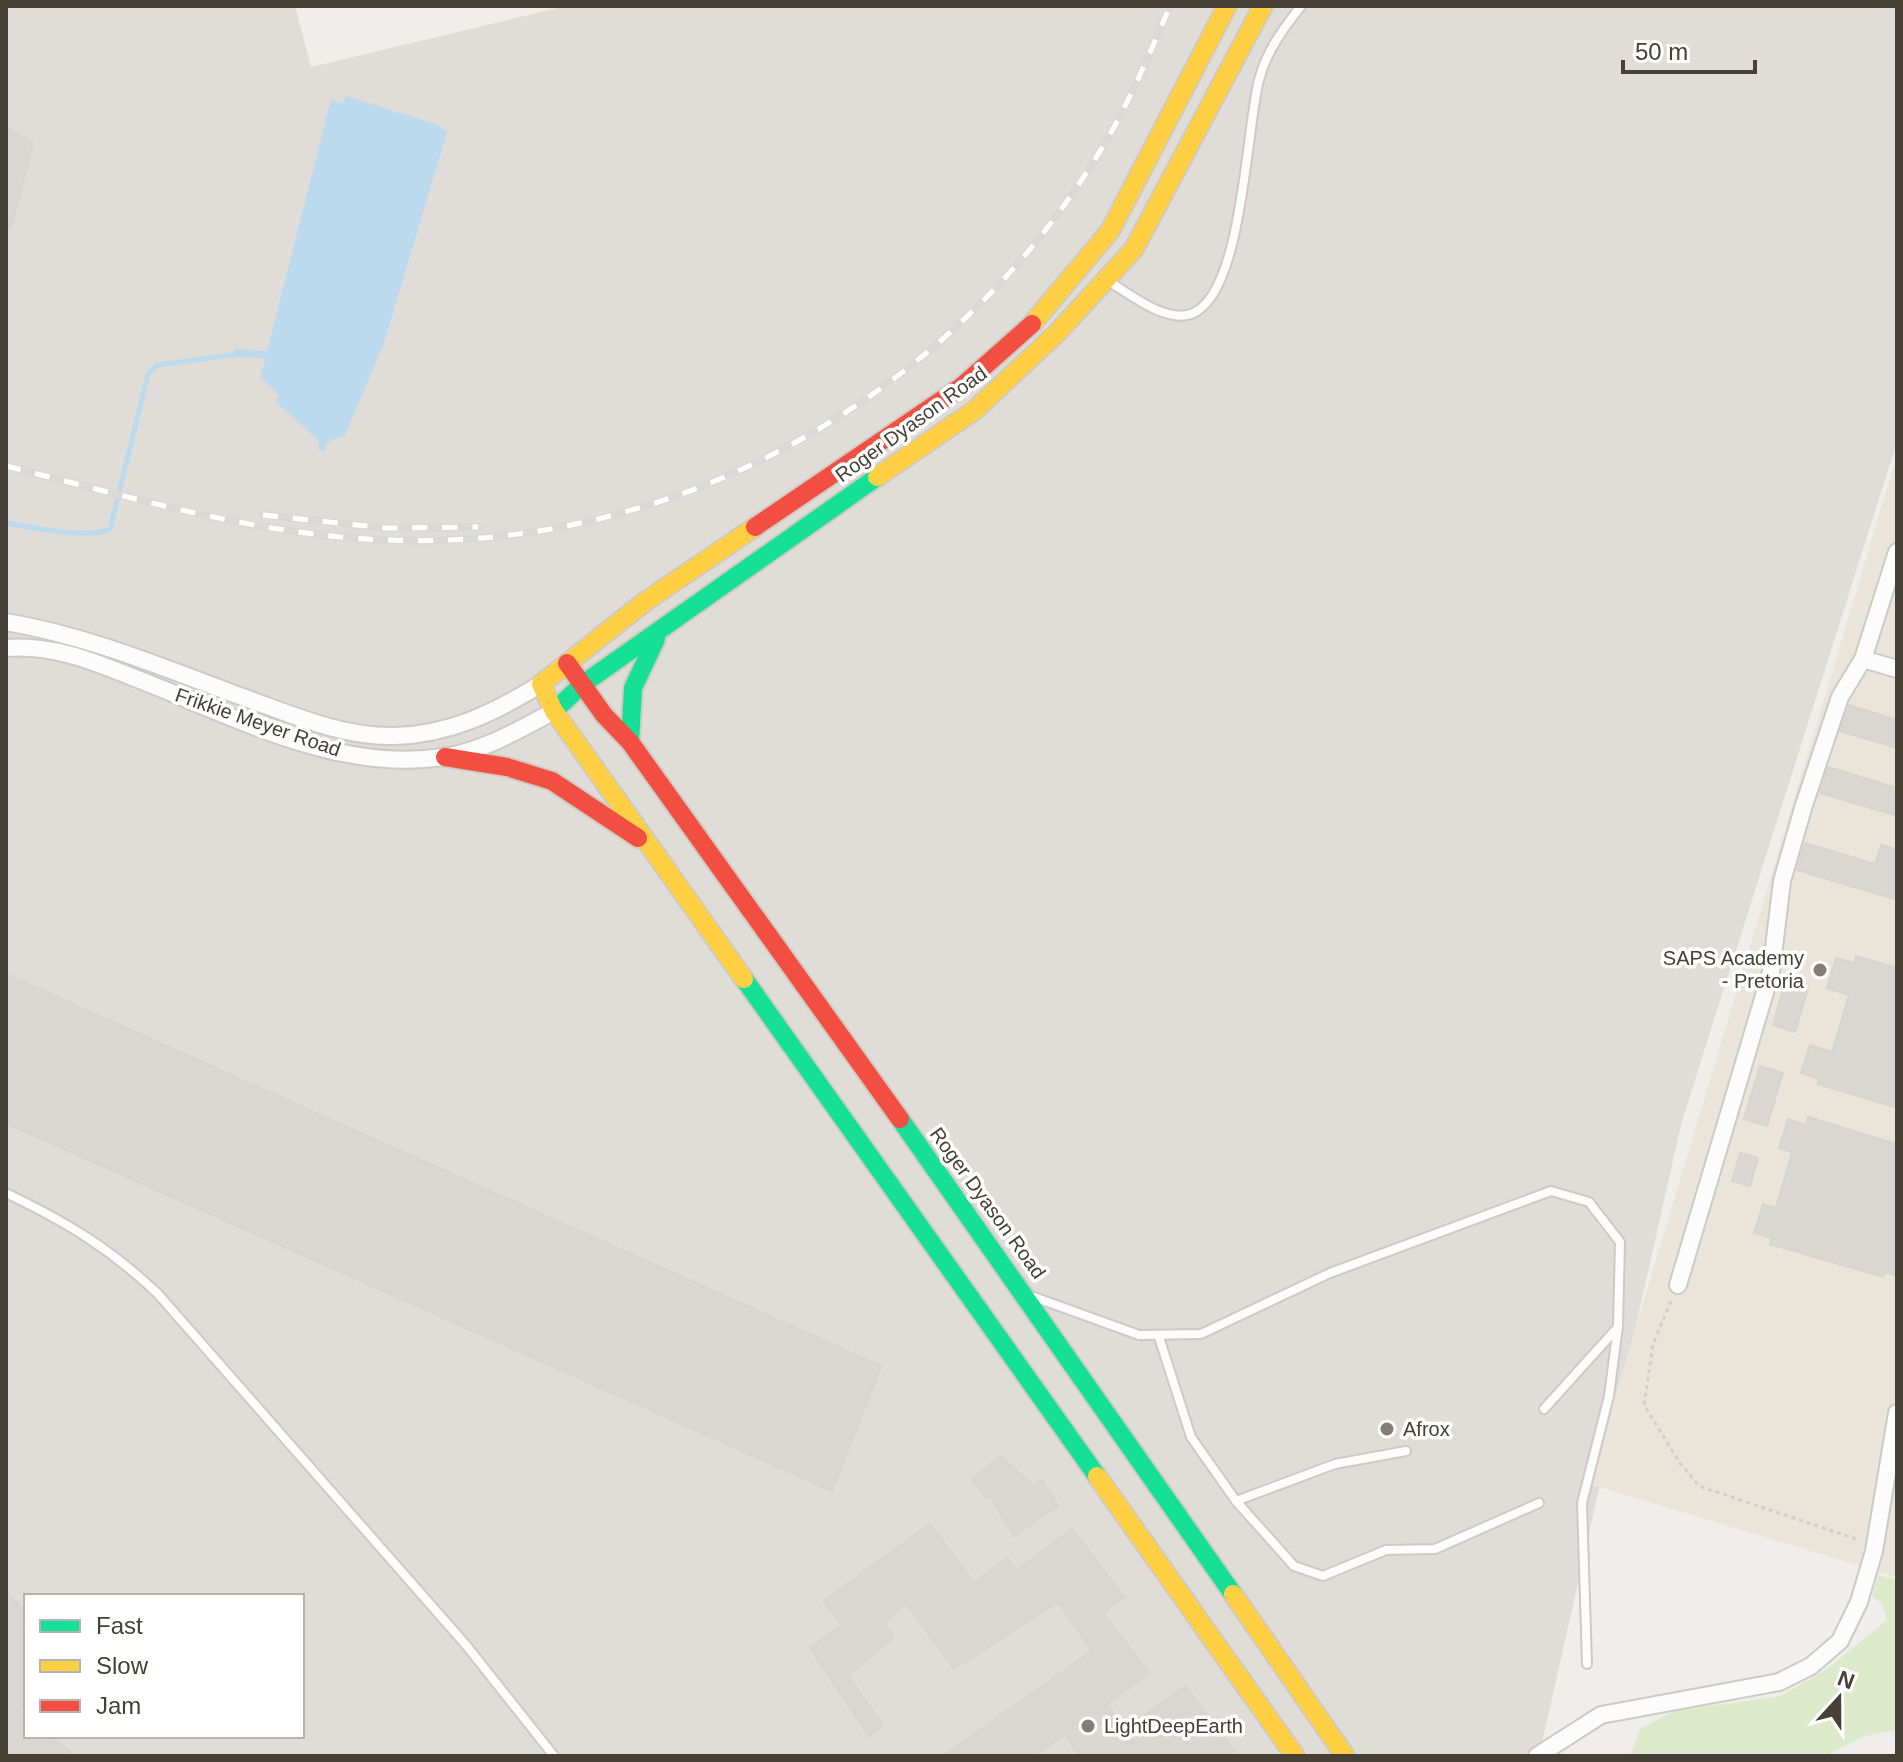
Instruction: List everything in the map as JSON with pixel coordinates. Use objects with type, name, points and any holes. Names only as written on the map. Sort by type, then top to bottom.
[{"type":"main road","name":"Roger Dyason Road","points":[[541,684],[646,601],[989,366],[1054,302],[1087,263],[1125,208],[1227,6]]},
{"type":"main road","name":"Roger Dyason Road","points":[[554,711],[583,684],[808,523],[975,410],[1057,333],[1134,249],[1263,6]]},
{"type":"main road","points":[[1087,263],[1105,280]]},
{"type":"main road","points":[[630,742],[629,701],[635,673],[663,628]]},
{"type":"main road","name":"Roger Dyason Road","points":[[567,663],[630,742],[1026,1294],[1345,1756]]},
{"type":"main road","points":[[541,684],[554,711],[1295,1756]]},
{"type":"main road","points":[[445,757],[493,764],[543,778],[565,788],[652,848]]},
{"type":"street","points":[[1678,1285],[1771,972],[1782,881],[1800,819],[1836,706],[1863,659],[1897,552]]},
{"type":"street","name":"Frikkie Meyer Road","points":[[6,622],[98,643],[304,719],[373,735],[421,734],[473,721],[541,684]]},
{"type":"street","name":"Frikkie Meyer Road","points":[[6,648],[69,654],[324,749],[385,760],[445,757],[491,743],[554,711]]},
{"type":"street","points":[[1863,659],[1897,669]]},
{"type":"street","points":[[1537,1756],[1601,1715],[1779,1682],[1811,1666],[1840,1641],[1851,1620],[1874,1546],[1893,1464],[1897,1413]]},
{"type":"lane","points":[[1105,280],[1166,314],[1191,314],[1206,302],[1225,270],[1237,228],[1259,78],[1277,37],[1301,6]]},
{"type":"lane","points":[[1026,1294],[1139,1335],[1201,1334],[1330,1273],[1551,1191],[1589,1202],[1620,1242],[1618,1326],[1609,1396],[1582,1503],[1587,1664]]},
{"type":"lane","points":[[6,1193],[73,1226],[99,1243],[122,1259],[158,1294],[466,1645],[554,1756]]},
{"type":"lane","points":[[1544,1409],[1618,1326]]},
{"type":"lane","points":[[1159,1337],[1191,1437],[1236,1501],[1294,1566],[1323,1576],[1386,1550],[1435,1549],[1539,1503]]},
{"type":"lane","points":[[1236,1501],[1335,1464],[1406,1451]]},
{"type":"path","points":[[1678,1285],[1653,1344],[1644,1405],[1680,1463],[1699,1486],[1874,1546]]},
{"type":"shaded area","points":[[6,6],[295,6],[311,67],[566,6],[1897,6],[1897,442],[1682,1121],[1539,1756],[6,1756]]},
{"type":"shaded area","name":"SAPS Academy - Pretoria","points":[[1897,455],[1897,1577],[1589,1484]]},
{"type":"green space","points":[[1878,1575],[1897,1580],[1897,1730],[1865,1736],[1825,1756],[1630,1756],[1640,1729],[1674,1711],[1781,1696],[1827,1669],[1887,1620],[1882,1604],[1872,1596]]},
{"type":"water","points":[[346,96],[438,125],[447,132],[384,343],[345,435],[326,443],[325,451],[319,450],[319,441],[276,402],[278,394],[260,377],[266,358],[234,357],[234,349],[267,351],[331,100],[343,104]]},
{"type":"building","points":[[6,127],[33,143],[11,228],[6,227]]},
{"type":"building","points":[[1849,705],[1897,720],[1897,748],[1840,731]]},
{"type":"building","points":[[1828,767],[1897,788],[1897,816],[1820,793]]},
{"type":"building","points":[[1805,843],[1875,864],[1881,845],[1897,849],[1897,900],[1797,870]]},
{"type":"building","points":[[1856,956],[1897,968],[1897,1108],[1818,1084],[1819,1079],[1801,1073],[1810,1045],[1832,1052],[1849,995],[1827,988],[1836,958],[1854,963]]},
{"type":"building","points":[[6,974],[881,1366],[832,1491],[6,1123]]},
{"type":"building","points":[[1785,982],[1808,989],[1795,1032],[1773,1025]]},
{"type":"building","points":[[1760,1066],[1783,1073],[1767,1126],[1744,1119]]},
{"type":"building","points":[[1808,1117],[1897,1144],[1897,1276],[1885,1272],[1883,1277],[1770,1244],[1772,1238],[1754,1233],[1763,1204],[1776,1208],[1792,1152],[1779,1148],[1788,1119],[1806,1125]]},
{"type":"building","points":[[1740,1153],[1758,1158],[1750,1186],[1732,1181]]},
{"type":"building","points":[[1001,1456],[1033,1486],[1042,1480],[1058,1506],[1014,1536],[990,1496],[987,1498],[972,1480]]},
{"type":"building","points":[[930,1524],[974,1583],[1007,1558],[1017,1570],[1072,1529],[1124,1597],[1103,1613],[1149,1673],[1107,1704],[1125,1730],[1185,1686],[1238,1756],[1079,1756],[1065,1734],[1035,1756],[943,1756],[1092,1651],[1058,1602],[954,1669],[906,1603],[884,1623],[894,1637],[848,1676],[883,1725],[869,1736],[810,1648],[841,1625],[824,1601]]},
{"type":"building","points":[[6,1594],[24,1608],[24,1706],[19,1712],[24,1716],[24,1738],[52,1738],[75,1756],[6,1756]]},
{"type":"waterway","points":[[6,523],[74,533],[110,529],[148,374],[157,365],[240,354]]},
{"type":"railway","points":[[6,466],[242,523],[337,537],[386,540],[491,537],[594,520],[694,489],[788,446],[877,391],[958,325],[1030,249],[1092,164],[1125,107],[1170,6]]},
{"type":"railway","points":[[263,515],[386,528],[478,527]]},
{"type":"traffic: fast","points":[[554,711],[583,684],[877,477]]},
{"type":"traffic: fast","points":[[630,742],[633,688],[656,639]]},
{"type":"traffic: fast","points":[[744,979],[1097,1476]]},
{"type":"traffic: fast","points":[[900,1119],[1233,1594]]},
{"type":"traffic: slow","points":[[1032,324],[1110,231],[1227,6]]},
{"type":"traffic: slow","points":[[877,477],[975,410],[1057,333],[1134,249],[1263,6]]},
{"type":"traffic: slow","points":[[744,979],[554,711],[541,684],[646,601],[755,527]]},
{"type":"traffic: slow","points":[[1097,1476],[1295,1756]]},
{"type":"traffic: slow","points":[[1233,1594],[1345,1756]]},
{"type":"traffic: jam","points":[[755,527],[961,387],[1032,324]]},
{"type":"traffic: jam","points":[[567,663],[604,715],[630,742],[900,1119]]},
{"type":"traffic: jam","points":[[445,757],[507,767],[552,781],[638,838]]},
{"type":"place","name":"SAPS Academy - Pretoria","points":[[1820,970]]},
{"type":"place","name":"Afrox","points":[[1387,1429]]},
{"type":"place","name":"LightDeepEarth","points":[[1088,1726]]}]
